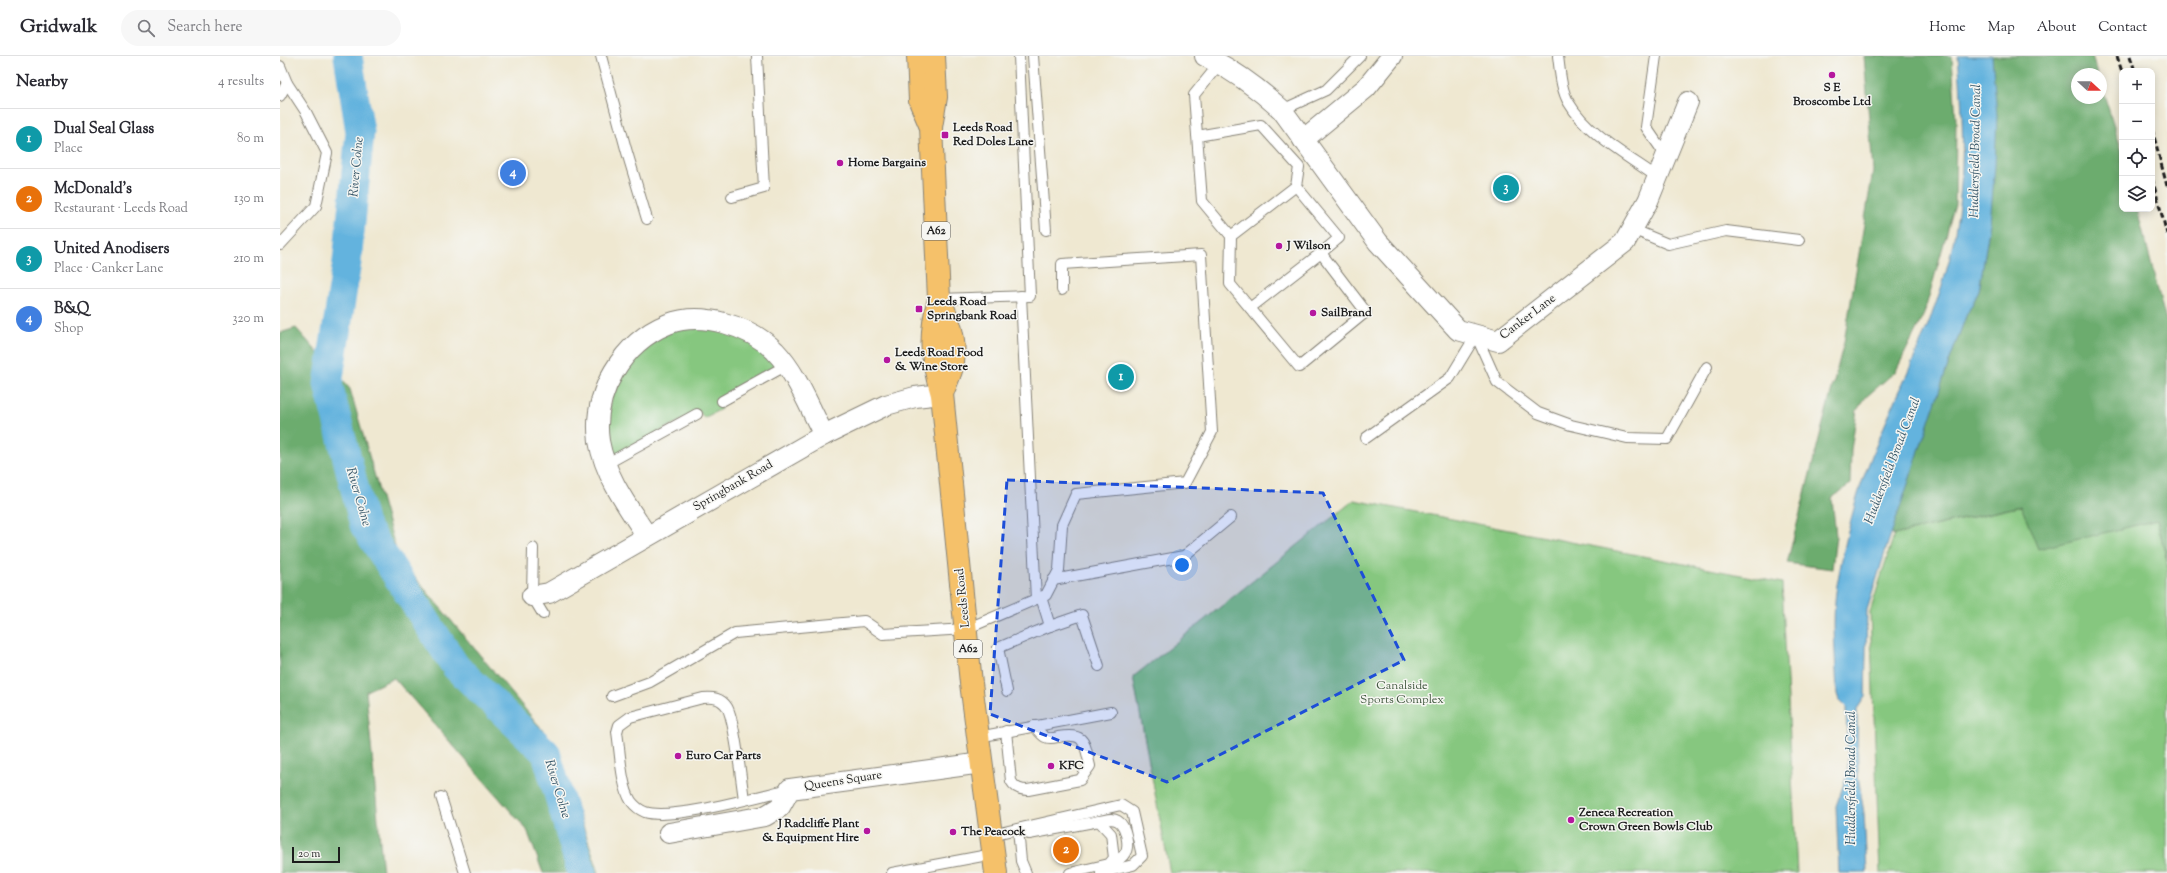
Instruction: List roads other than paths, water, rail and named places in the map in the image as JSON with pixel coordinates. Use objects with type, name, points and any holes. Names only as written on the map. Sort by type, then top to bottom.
[{"type":"main road","name":"Leeds Road","points":[[918,56],[920,101],[931,127]]},
{"type":"main road","name":"Leeds Road","points":[[934,56],[936,97],[931,127],[939,299],[950,322],[953,362],[942,394],[978,737],[993,854]]},
{"type":"street","points":[[1303,140],[1366,88],[1392,56]]},
{"type":"street","name":"Canker Lane","points":[[1213,60],[1275,103],[1378,242],[1458,330],[1498,341],[1625,242],[1648,201],[1688,102]]},
{"type":"street","points":[[647,536],[617,489],[606,464],[600,442],[598,420],[604,390],[613,371],[644,338],[656,330],[669,324],[700,320],[729,325],[757,337],[774,351],[787,365],[824,435]]},
{"type":"street","name":"Springbank Road","points":[[532,596],[549,592],[824,435],[886,405],[915,397],[942,394]]},
{"type":"street","name":"Queens Square","points":[[669,833],[765,816],[780,807],[790,789],[982,763]]},
{"type":"lane","points":[[601,56],[647,219]]},
{"type":"lane","points":[[732,197],[764,188],[757,56]]},
{"type":"lane","points":[[939,299],[1030,296],[1019,56]]},
{"type":"lane","points":[[1033,56],[1046,230]]},
{"type":"lane","points":[[1275,103],[1326,90],[1360,56]]},
{"type":"lane","points":[[1558,56],[1560,77],[1568,103],[1593,131],[1658,177]]},
{"type":"lane","points":[[1656,56],[1646,127],[1666,156]]},
{"type":"lane","points":[[1213,60],[1194,95],[1202,201],[1231,236],[1230,284],[1299,367],[1366,312],[1321,253]]},
{"type":"lane","points":[[280,66],[286,83],[306,112],[326,153],[316,206],[280,246]]},
{"type":"lane","points":[[280,96],[286,83]]},
{"type":"lane","points":[[1197,136],[1261,125],[1299,168],[1296,186],[1231,236]]},
{"type":"lane","points":[[1250,308],[1339,238],[1296,186]]},
{"type":"lane","points":[[1632,229],[1668,244],[1726,231],[1799,240]]},
{"type":"lane","points":[[612,696],[650,682],[735,633],[864,621],[883,634],[966,628],[1046,595],[1059,570],[1062,525],[1076,494],[1184,483],[1212,432],[1201,255],[1062,264],[1062,290]]},
{"type":"lane","points":[[1021,296],[1039,598],[1050,626]]},
{"type":"lane","points":[[1476,335],[1497,382],[1538,413],[1571,425],[1627,438],[1667,439],[1708,367]]},
{"type":"lane","points":[[1366,438],[1450,378],[1476,335]]},
{"type":"lane","points":[[722,401],[787,365]]},
{"type":"lane","points":[[606,464],[697,414]]},
{"type":"lane","points":[[1053,580],[1184,556],[1231,517]]},
{"type":"lane","points":[[533,548],[532,596],[543,614]]},
{"type":"lane","points":[[1007,691],[998,648],[1082,614],[1099,666]]},
{"type":"lane","points":[[744,799],[730,715],[721,701],[713,697],[703,698],[630,717],[620,725],[617,732],[626,790],[631,800],[637,807],[645,812],[672,812],[727,805],[744,799],[790,789]]},
{"type":"lane","points":[[978,737],[1111,712]]},
{"type":"lane","points":[[1006,732],[1011,781],[1014,786],[1021,790],[1028,790],[1080,780],[1090,766],[1083,740],[1078,736],[1072,735],[1050,738],[1045,737],[1034,726]]},
{"type":"lane","points":[[441,797],[465,873]]},
{"type":"lane","points":[[892,873],[993,854],[1018,829],[1121,805],[1132,812],[1142,856],[1133,865],[1101,873]]},
{"type":"lane","points":[[1018,829],[1029,834],[1100,821],[1111,834],[1115,853],[1114,858],[1109,864],[1070,873]]},
{"type":"lane","points":[[1018,829],[1021,861],[1026,873]]},
{"type":"water","name":"Huddersfield Broad Canal","points":[[1958,56],[1992,56],[1997,115],[1995,166],[1990,223],[1979,291],[1966,316],[1949,362],[1867,610],[1865,697],[1857,709],[1858,777],[1864,813],[1867,873],[1839,873],[1836,806],[1848,772],[1846,707],[1839,700],[1837,694],[1834,640],[1835,598],[1848,531],[1863,479],[1883,428],[1927,328],[1945,276],[1952,248],[1957,221],[1962,167],[1962,112]]},
{"type":"waterway","name":"River Colne","points":[[348,56],[360,132],[347,262],[328,384],[364,525],[456,667],[546,753],[582,873]]},
{"type":"railway","points":[[2117,56],[2121,68]]},
{"type":"railway","points":[[2130,56],[2134,68]]},
{"type":"railway","points":[[2155,140],[2167,186]]},
{"type":"railway","points":[[2155,189],[2167,234]]},
{"type":"place","name":"S E Broscombe Ltd","points":[[1832,75]]},
{"type":"place","name":"Leeds Road Red Doles Lane","points":[[945,135]]},
{"type":"place","name":"Home Bargains","points":[[840,163]]},
{"type":"place","name":"B&Q","points":[[513,173]]},
{"type":"place","name":"United Anodisers","points":[[1506,188]]},
{"type":"place","name":"J Wilson","points":[[1279,246]]},
{"type":"place","name":"Leeds Road Springbank Road","points":[[919,309]]},
{"type":"place","name":"SailBrand","points":[[1313,313]]},
{"type":"place","name":"Leeds Road Food & Wine Store","points":[[887,360]]},
{"type":"place","name":"Dual Seal Glass","points":[[1121,377]]},
{"type":"place","name":"Euro Car Parts","points":[[678,756]]},
{"type":"place","name":"KFC","points":[[1051,766]]},
{"type":"place","name":"Zeneca Recreation Crown Green Bowls Club","points":[[1571,820]]},
{"type":"place","name":"J Radcliffe Plant & Equipment Hire","points":[[867,831]]},
{"type":"place","name":"The Peacock","points":[[953,832]]},
{"type":"place","name":"McDonald's","points":[[1066,850]]},
{"type":"park label","name":"Canalside Sports Complex","points":[[1402,693]]}]
